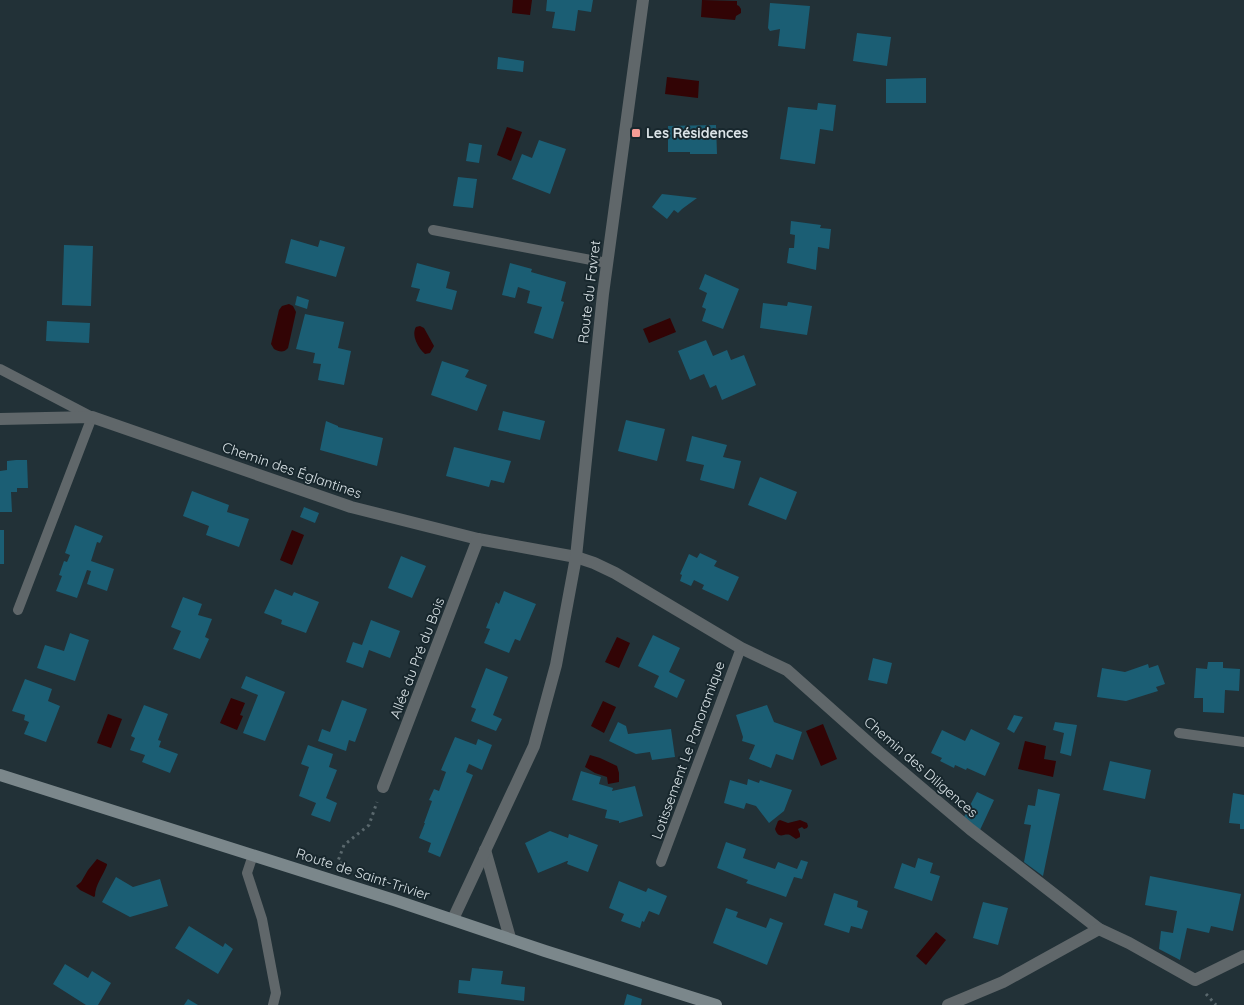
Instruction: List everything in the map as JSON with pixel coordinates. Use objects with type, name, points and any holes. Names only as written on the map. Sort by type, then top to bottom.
[{"type":"main road","name":"Route de Saint-Trivier","points":[[0,774],[716,1005]]},
{"type":"street","name":"Route du Favret","points":[[453,919],[534,746],[556,666],[576,557],[602,304],[643,0]]},
{"type":"street","name":"Chemin des Églantines","points":[[0,419],[92,417],[351,507],[478,539],[576,557]]},
{"type":"street","name":"Allée du Pré du Bois","points":[[383,787],[478,539]]},
{"type":"street","name":"Chemin des Diligences","points":[[576,557],[594,563],[615,574],[741,648],[787,670],[879,752],[970,829],[1099,929],[1129,943],[1195,980],[1244,956]]},
{"type":"street","points":[[486,850],[510,938]]},
{"type":"street","points":[[948,1005],[1003,982],[1099,929]]},
{"type":"lane","points":[[433,230],[607,263]]},
{"type":"lane","points":[[0,370],[92,417],[18,610]]},
{"type":"lane","name":"Lotissement Le Panoramique","points":[[661,862],[741,648]]},
{"type":"lane","points":[[1179,733],[1244,742]]},
{"type":"lane","points":[[252,854],[246,873],[262,919],[276,993],[273,1005]]},
{"type":"path","points":[[338,861],[344,845],[369,825],[383,787]]},
{"type":"shaded area","points":[[513,0],[532,0],[530,15],[512,13]]},
{"type":"shaded area","points":[[702,0],[737,1],[741,13],[736,16],[735,20],[701,17]]},
{"type":"shaded area","points":[[667,77],[699,81],[698,98],[665,94]]},
{"type":"shaded area","points":[[507,127],[522,132],[511,161],[497,155]]},
{"type":"shaded area","points":[[289,304],[293,306],[296,312],[288,348],[285,351],[280,351],[274,349],[271,344],[279,310],[282,306]]},
{"type":"shaded area","points":[[670,318],[676,332],[649,343],[643,329]]},
{"type":"shaded area","points":[[416,327],[424,328],[434,346],[430,353],[425,354],[416,341],[415,330]]},
{"type":"shaded area","points":[[292,530],[304,535],[292,565],[280,560]]},
{"type":"shaded area","points":[[617,637],[630,643],[619,668],[605,662]]},
{"type":"shaded area","points":[[231,698],[245,703],[240,715],[243,716],[237,730],[220,723]]},
{"type":"shaded area","points":[[603,701],[616,707],[604,733],[591,726]]},
{"type":"shaded area","points":[[108,714],[122,719],[111,748],[97,743]]},
{"type":"shaded area","points":[[823,724],[837,759],[821,766],[806,731]]},
{"type":"shaded area","points":[[1025,741],[1046,746],[1044,759],[1056,761],[1053,777],[1018,769]]},
{"type":"shaded area","points":[[590,755],[617,766],[619,782],[608,784],[607,777],[585,767]]},
{"type":"shaded area","points":[[780,820],[788,823],[800,820],[807,823],[808,826],[804,829],[802,827],[798,829],[800,837],[796,839],[790,835],[778,834],[775,829]]},
{"type":"shaded area","points":[[97,859],[107,865],[94,897],[76,886]]},
{"type":"shaded area","points":[[936,932],[946,940],[926,965],[916,956]]},
{"type":"building","points":[[547,0],[593,0],[591,12],[578,10],[575,31],[552,28],[555,12],[546,11]]},
{"type":"building","points":[[770,3],[810,6],[805,49],[778,46],[780,29],[770,31],[768,28]]},
{"type":"building","points":[[857,33],[891,37],[887,66],[853,61]]},
{"type":"building","points":[[498,57],[524,61],[523,72],[497,69]]},
{"type":"building","points":[[926,78],[926,103],[886,103],[886,79]]},
{"type":"building","points":[[818,103],[836,105],[833,131],[820,129],[815,164],[780,159],[788,107],[817,110]]},
{"type":"building","points":[[716,125],[717,154],[668,152],[668,126]]},
{"type":"building","points":[[539,140],[566,149],[550,194],[512,179],[522,154],[532,158]]},
{"type":"building","points":[[469,143],[482,145],[479,163],[466,161]]},
{"type":"building","points":[[458,177],[477,179],[473,208],[453,206]]},
{"type":"building","points":[[662,194],[697,198],[678,213],[674,210],[667,219],[652,207]]},
{"type":"building","points":[[791,221],[821,225],[820,228],[831,229],[829,249],[818,247],[816,270],[787,263],[789,248],[794,248],[795,235],[790,234]]},
{"type":"building","points":[[291,239],[318,247],[320,240],[345,247],[336,277],[285,263]]},
{"type":"building","points":[[64,245],[93,246],[91,306],[62,305]]},
{"type":"building","points":[[417,263],[450,272],[446,288],[457,291],[452,310],[416,301],[420,289],[411,287]]},
{"type":"building","points":[[510,263],[532,269],[531,272],[566,282],[561,301],[564,302],[553,339],[534,333],[542,307],[527,303],[530,291],[518,287],[515,298],[502,295]]},
{"type":"building","points":[[705,274],[739,289],[723,329],[702,321],[706,309],[702,307],[707,293],[699,289]]},
{"type":"building","points":[[297,296],[309,300],[307,309],[295,305]]},
{"type":"building","points":[[788,302],[812,306],[807,335],[760,328],[763,303],[787,306]]},
{"type":"building","points":[[305,314],[344,322],[338,348],[351,351],[344,385],[318,380],[321,364],[313,363],[315,353],[296,349]]},
{"type":"building","points":[[47,321],[90,323],[89,343],[46,341]]},
{"type":"building","points":[[706,340],[713,356],[727,350],[731,360],[744,355],[756,385],[722,400],[716,385],[710,388],[704,374],[690,380],[678,351]]},
{"type":"building","points":[[442,361],[469,370],[465,377],[487,385],[477,411],[431,395]]},
{"type":"building","points":[[503,411],[545,421],[540,440],[498,430]]},
{"type":"building","points":[[626,420],[665,429],[657,461],[618,451]]},
{"type":"building","points":[[326,421],[338,427],[383,438],[377,466],[320,450]]},
{"type":"building","points":[[692,436],[727,445],[723,457],[741,461],[734,489],[700,480],[704,465],[686,461]]},
{"type":"building","points":[[454,447],[511,461],[504,483],[491,480],[489,487],[446,476]]},
{"type":"building","points":[[27,460],[28,488],[17,488],[17,492],[11,492],[12,512],[0,512],[0,471],[7,470],[7,461]]},
{"type":"building","points":[[760,477],[797,492],[786,520],[748,505]]},
{"type":"building","points":[[192,491],[229,505],[227,512],[249,519],[239,547],[206,535],[209,526],[183,516]]},
{"type":"building","points":[[304,507],[319,513],[315,523],[300,517]]},
{"type":"building","points":[[75,525],[103,536],[100,543],[97,542],[91,561],[114,569],[107,591],[87,584],[91,571],[87,570],[77,598],[56,591],[62,576],[59,575],[64,561],[67,562],[70,555],[65,553]]},
{"type":"building","points":[[0,530],[4,530],[4,564],[0,564]]},
{"type":"building","points":[[700,553],[717,561],[714,566],[739,577],[728,601],[702,589],[704,585],[694,580],[691,586],[680,581],[682,575],[680,574],[689,554],[697,558]]},
{"type":"building","points":[[401,556],[426,566],[412,598],[388,588]]},
{"type":"building","points":[[275,589],[292,596],[294,592],[319,602],[306,633],[281,624],[282,620],[264,613]]},
{"type":"building","points":[[504,591],[536,604],[520,641],[515,639],[509,653],[484,643],[490,629],[486,628],[496,602],[499,604]]},
{"type":"building","points":[[183,597],[202,604],[198,615],[212,619],[205,637],[209,639],[200,659],[173,649],[181,631],[171,627]]},
{"type":"building","points":[[371,620],[400,631],[390,658],[369,650],[363,668],[346,662],[353,642],[362,645]]},
{"type":"building","points":[[70,633],[89,640],[75,681],[37,668],[45,645],[64,651]]},
{"type":"building","points":[[653,635],[680,648],[669,672],[685,680],[677,698],[654,687],[659,676],[638,666]]},
{"type":"building","points":[[873,658],[892,663],[887,684],[868,680]]},
{"type":"building","points":[[1208,662],[1223,662],[1223,668],[1240,669],[1239,691],[1225,690],[1224,713],[1203,712],[1203,698],[1194,698],[1196,668],[1207,669]]},
{"type":"building","points":[[1148,664],[1149,668],[1158,665],[1165,684],[1156,687],[1158,691],[1126,701],[1097,697],[1102,668],[1125,672]]},
{"type":"building","points":[[486,668],[508,677],[493,715],[502,719],[496,731],[471,721],[476,709],[471,707]]},
{"type":"building","points":[[246,676],[285,692],[265,741],[243,733],[258,695],[241,688]]},
{"type":"building","points":[[25,679],[52,689],[48,701],[60,706],[46,742],[24,734],[29,722],[24,720],[25,715],[12,711]]},
{"type":"building","points":[[342,700],[367,709],[355,742],[349,740],[346,751],[318,741],[322,729],[330,732]]},
{"type":"building","points":[[144,705],[168,714],[158,740],[161,741],[159,747],[178,754],[170,773],[142,762],[145,755],[130,750],[135,738],[131,736]]},
{"type":"building","points":[[767,705],[774,722],[802,732],[793,760],[776,754],[771,768],[749,759],[755,745],[742,741],[743,737],[736,715]]},
{"type":"building","points":[[1014,715],[1023,717],[1014,733],[1007,729]]},
{"type":"building","points":[[618,722],[626,726],[628,734],[671,729],[675,757],[652,760],[650,752],[636,754],[609,741]]},
{"type":"building","points":[[1055,722],[1077,725],[1071,756],[1060,753],[1064,733],[1053,730]]},
{"type":"building","points":[[971,729],[1000,743],[985,776],[967,768],[966,770],[955,765],[954,768],[940,761],[942,758],[931,753],[942,730],[965,741]]},
{"type":"building","points":[[455,737],[476,745],[478,739],[492,745],[482,770],[469,764],[466,772],[473,775],[440,857],[428,852],[431,843],[419,838],[432,801],[429,800],[434,789],[439,791],[446,772],[441,770]]},
{"type":"building","points":[[308,745],[333,754],[329,767],[337,770],[326,798],[337,803],[330,822],[311,815],[316,803],[299,796],[309,767],[301,764]]},
{"type":"building","points":[[1110,761],[1151,770],[1145,799],[1103,790]]},
{"type":"building","points":[[581,771],[601,777],[599,784],[613,788],[612,791],[635,786],[643,816],[619,823],[619,821],[605,818],[607,810],[572,800]]},
{"type":"building","points":[[748,779],[759,783],[760,780],[792,790],[784,811],[769,823],[756,806],[746,803],[744,809],[724,803],[730,780],[747,785]]},
{"type":"building","points":[[1038,789],[1060,794],[1043,876],[1024,862],[1031,825],[1024,824],[1028,805],[1035,806]]},
{"type":"building","points":[[977,792],[994,800],[980,830],[964,817]]},
{"type":"building","points":[[1233,793],[1244,795],[1244,829],[1240,829],[1240,824],[1229,823]]},
{"type":"building","points":[[550,831],[568,838],[569,834],[598,845],[588,872],[567,864],[567,861],[538,873],[525,843]]},
{"type":"building","points":[[726,842],[746,849],[743,858],[775,869],[778,862],[797,869],[801,860],[808,862],[802,879],[794,877],[786,897],[746,883],[748,880],[717,868]]},
{"type":"building","points":[[918,858],[933,863],[930,873],[940,876],[932,901],[894,888],[902,863],[915,868]]},
{"type":"building","points":[[1150,876],[1241,894],[1233,931],[1211,926],[1209,933],[1187,928],[1180,960],[1159,949],[1161,931],[1173,933],[1177,911],[1145,905]]},
{"type":"building","points":[[116,877],[133,887],[160,879],[168,906],[130,917],[102,902]]},
{"type":"building","points":[[619,881],[646,892],[648,888],[667,896],[659,915],[649,911],[644,922],[642,921],[640,928],[621,921],[624,914],[609,908]]},
{"type":"building","points":[[834,893],[858,901],[857,907],[868,911],[862,929],[851,926],[849,933],[824,925]]},
{"type":"building","points":[[983,902],[1008,908],[998,945],[973,938]]},
{"type":"building","points":[[726,908],[738,912],[736,917],[766,928],[770,918],[783,923],[767,965],[713,943]]},
{"type":"building","points":[[189,926],[223,947],[225,943],[233,949],[218,974],[175,948]]},
{"type":"building","points":[[65,964],[88,978],[92,971],[111,983],[98,1005],[86,1005],[53,984]]},
{"type":"building","points":[[472,968],[503,971],[501,984],[525,987],[524,1001],[458,993],[459,980],[470,981]]},
{"type":"building","points":[[627,994],[642,999],[641,1005],[624,1005]]},
{"type":"building","points":[[188,999],[198,1005],[184,1005]]},
{"type":"place","name":"Les Résidences","points":[[636,133]]}]
